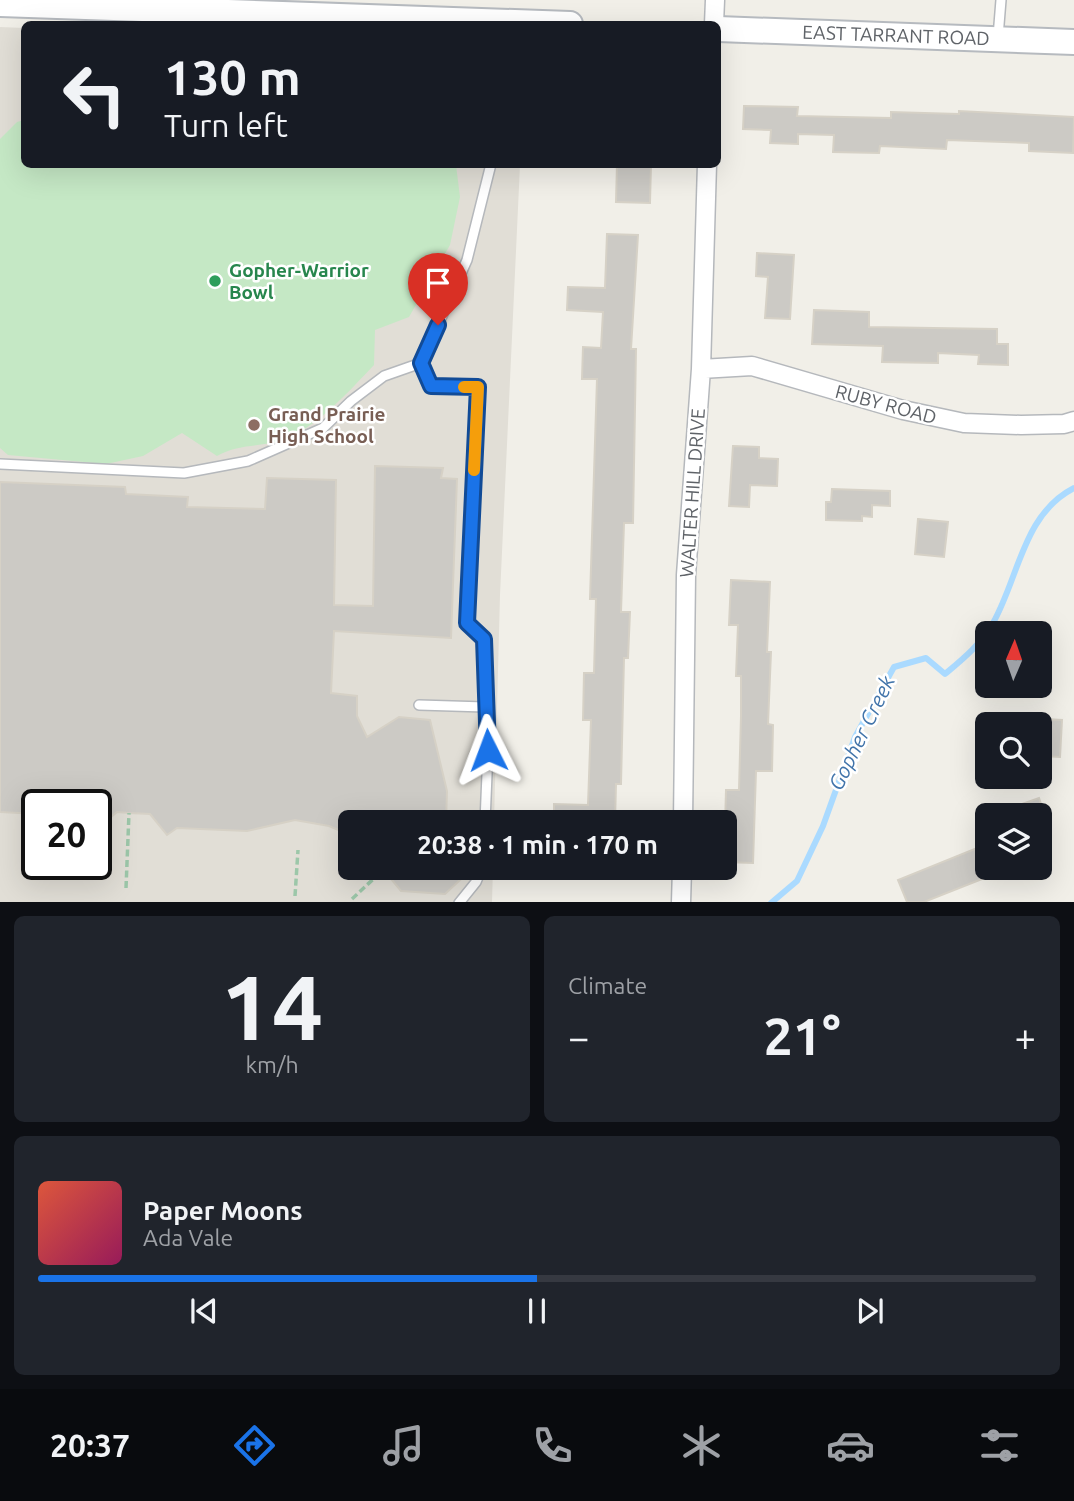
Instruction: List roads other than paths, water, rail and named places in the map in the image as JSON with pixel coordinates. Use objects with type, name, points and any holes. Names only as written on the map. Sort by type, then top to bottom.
[{"type":"street","points":[[714,21],[715,0]]},
{"type":"street","points":[[0,4],[447,21]]},
{"type":"street","name":"EAST TARRANT ROAD","points":[[721,29],[1074,42]]},
{"type":"street","name":"WALTER HILL DRIVE","points":[[683,810],[686,575],[701,369],[707,168]]},
{"type":"street","name":"RUBY ROAD","points":[[701,369],[752,366],[903,410],[964,424],[1064,424],[1074,421]]},
{"type":"street","points":[[681,902],[682,880]]},
{"type":"lane","points":[[998,39],[1001,0]]},
{"type":"lane","points":[[0,464],[184,473],[248,461],[323,428],[351,401],[384,376],[421,363],[467,260],[490,168]]},
{"type":"lane","points":[[421,363],[431,386],[478,387],[467,623],[484,639],[488,750],[486,810]]},
{"type":"lane","points":[[419,705],[485,707]]},
{"type":"lane","points":[[459,902],[477,880]]},
{"type":"waterway","name":"Gopher Creek","points":[[772,902],[797,881],[823,826],[855,737],[894,667],[926,658],[945,674],[971,651],[993,623],[1024,548],[1043,514],[1057,499],[1074,488]]},
{"type":"place","name":"Gopher-Warrior Bowl","points":[[215,281]]},
{"type":"place","name":"Grand Prairie High School","points":[[254,425]]}]
